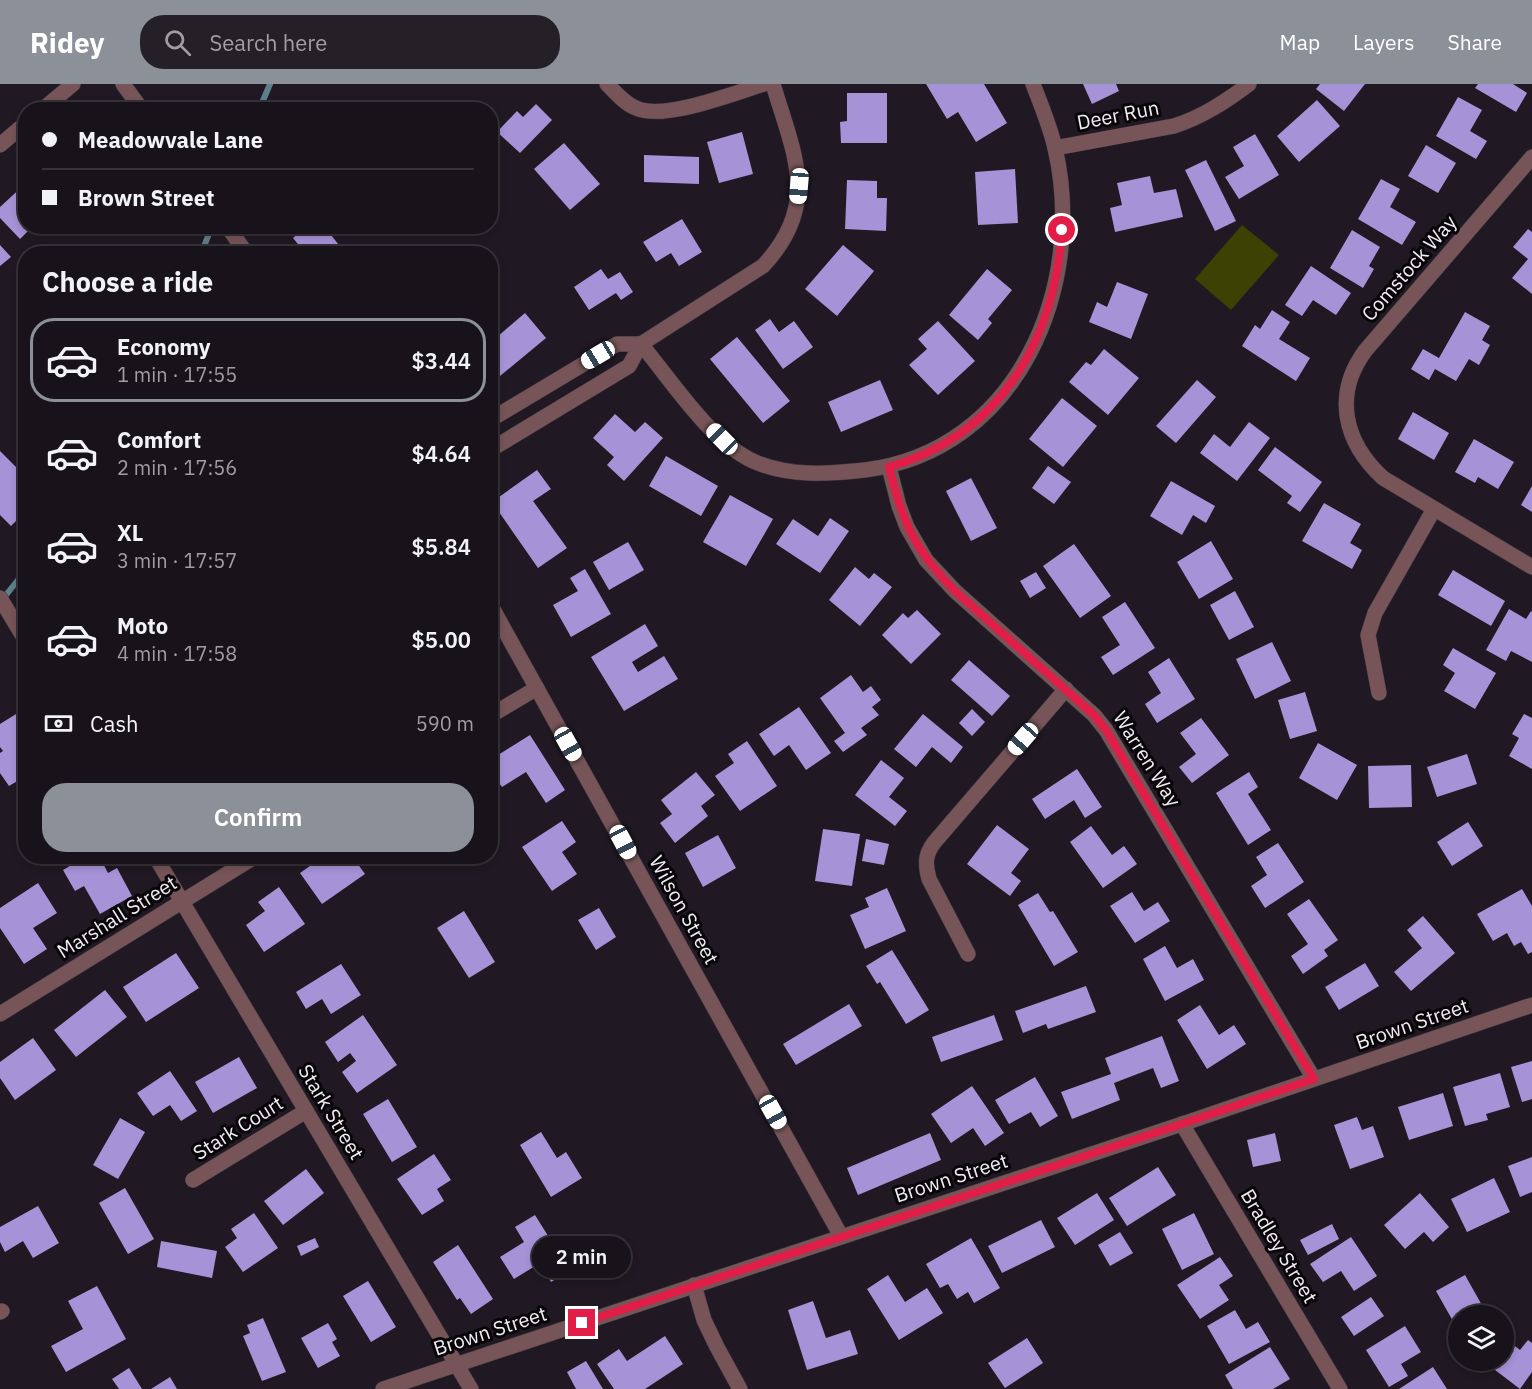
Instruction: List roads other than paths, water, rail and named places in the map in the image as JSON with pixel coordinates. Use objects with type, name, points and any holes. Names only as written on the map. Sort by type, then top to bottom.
[{"type":"street","points":[[52,102],[73,84]]},
{"type":"street","points":[[123,84],[136,102]]},
{"type":"street","points":[[607,84],[639,110],[671,112],[764,84]]},
{"type":"street","points":[[498,445],[629,366],[641,344],[763,266],[778,249],[788,232],[798,202],[798,167],[773,84]]},
{"type":"street","points":[[641,344],[706,423],[738,452],[754,461],[790,471],[842,472],[889,467],[922,456],[966,430],[991,408],[1030,355],[1050,303],[1060,262],[1062,198],[1055,148],[1047,119],[1033,84]]},
{"type":"street","name":"Deer Run","points":[[1055,148],[1174,126],[1218,106],[1249,84]]},
{"type":"street","points":[[0,145],[18,130]]},
{"type":"street","name":"Comstock Way","points":[[1532,157],[1355,364],[1347,388],[1346,401],[1353,438],[1368,464],[1383,478],[1532,567]]},
{"type":"street","points":[[498,415],[616,344],[641,344]]},
{"type":"street","name":"Warren Way","points":[[889,467],[899,506],[926,560],[955,591],[1094,715],[1106,730],[1314,1079]]},
{"type":"street","points":[[1379,693],[1368,635],[1371,623],[1434,509]]},
{"type":"street","points":[[0,598],[18,628]]},
{"type":"street","name":"Wilson Street","points":[[498,618],[841,1236]]},
{"type":"street","points":[[498,711],[537,688]]},
{"type":"street","points":[[968,954],[929,879],[926,857],[930,847],[1066,689]]},
{"type":"street","name":"Stark Street","points":[[160,864],[471,1389]]},
{"type":"street","name":"Marshall Street","points":[[0,1014],[243,864]]},
{"type":"street","name":"Brown Street","points":[[383,1389],[1182,1124],[1532,1005]]},
{"type":"street","name":"Stark Court","points":[[193,1180],[306,1111]]},
{"type":"street","name":"Bradley Street","points":[[1182,1124],[1340,1389]]},
{"type":"street","points":[[694,1285],[704,1320],[740,1389]]},
{"type":"waterway","points":[[262,102],[270,84]]},
{"type":"waterway","points":[[204,246],[209,234]]},
{"type":"waterway","points":[[2,600],[18,580]]}]
